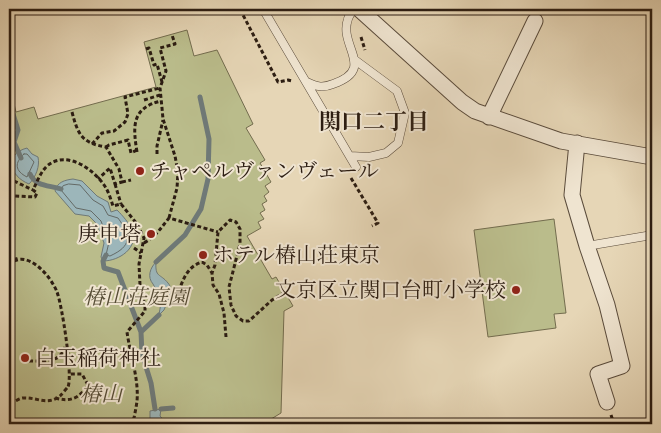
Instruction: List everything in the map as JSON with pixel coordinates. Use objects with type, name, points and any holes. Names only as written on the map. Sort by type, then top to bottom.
[{"type":"street","points":[[359,9],[462,102],[475,111],[561,140],[652,157]]},
{"type":"street","points":[[489,117],[534,21]]},
{"type":"street","points":[[577,143],[572,195],[607,305],[622,366],[598,374],[607,402]]},
{"type":"lane","points":[[263,9],[356,167]]},
{"type":"lane","points":[[307,82],[315,86],[325,87],[343,81],[353,72],[355,60],[346,30],[348,19],[354,9]]},
{"type":"lane","points":[[350,156],[369,157],[386,153],[398,143],[405,112],[397,91],[355,60]]},
{"type":"lane","points":[[587,246],[652,235]]},
{"type":"path","points":[[242,9],[278,82],[288,80],[295,82]]},
{"type":"path","points":[[144,243],[161,230],[170,218],[177,188],[178,172],[172,143],[163,119],[160,94],[160,88],[166,72],[160,48],[175,44],[172,35]]},
{"type":"path","points":[[146,49],[149,48],[154,65],[157,64],[162,82]]},
{"type":"path","points":[[91,145],[102,133],[114,131],[124,122],[128,114],[125,97],[160,88]]},
{"type":"path","points":[[144,100],[160,94]]},
{"type":"path","points":[[72,112],[76,128],[91,145],[106,147],[128,140],[131,152],[137,152],[134,132],[137,117],[142,110],[153,103],[161,101]]},
{"type":"path","points":[[157,154],[163,119]]},
{"type":"path","points":[[106,147],[119,169],[122,182]]},
{"type":"path","points":[[34,189],[38,178],[47,167],[62,160],[71,160],[87,168],[98,179],[108,191],[113,206],[120,204]]},
{"type":"path","points":[[98,179],[110,168],[120,204],[137,224],[144,238],[138,264],[145,311],[127,332],[129,352],[136,378],[137,401],[133,424]]},
{"type":"path","points":[[348,172],[378,223],[372,226]]},
{"type":"path","points":[[115,184],[131,180]]},
{"type":"path","points":[[9,198],[15,196],[35,197],[37,193],[34,189],[14,181]]},
{"type":"path","points":[[170,218],[218,232]]},
{"type":"path","points":[[226,337],[224,313],[219,294],[213,285],[212,273],[215,265],[218,232],[230,220],[236,222],[240,228],[240,244],[229,287],[231,305],[236,316],[242,321],[249,321],[272,300],[285,292]]},
{"type":"path","points":[[134,248],[141,254]]},
{"type":"path","points":[[9,256],[18,260]]},
{"type":"path","points":[[9,265],[24,259],[32,262],[54,286],[63,312],[69,374],[68,386],[60,396],[46,402],[23,398],[11,402],[12,419],[16,424]]},
{"type":"path","points":[[145,306],[176,297],[186,274],[195,264],[202,262],[207,265],[212,273]]},
{"type":"path","points":[[29,361],[54,361],[64,351],[66,344]]},
{"type":"path","points":[[55,398],[66,401],[76,399],[88,385],[82,374],[69,374]]},
{"type":"path","points":[[128,424],[134,418]]},
{"type":"green space","name":"椿山荘庭園","points":[[187,30],[194,56],[217,50],[253,124],[246,128],[265,160],[260,163],[271,182],[265,186],[269,192],[264,196],[267,201],[262,204],[265,210],[260,213],[264,219],[258,222],[261,228],[247,236],[272,279],[276,277],[293,306],[284,311],[281,413],[263,424],[9,424],[9,83],[16,112],[34,107],[38,119],[156,87],[144,42]]},
{"type":"green space","points":[[554,219],[566,313],[554,314],[556,328],[488,337],[474,230]]},
{"type":"water","points":[[27,148],[38,157],[37,171],[29,184],[17,176],[12,165],[15,155]]},
{"type":"water","points":[[73,179],[82,181],[97,196],[108,202],[111,212],[117,210],[129,225],[132,230],[133,242],[130,248],[121,256],[103,261],[101,257],[104,243],[97,224],[89,216],[75,214],[55,191],[59,184]]},
{"type":"water","points":[[156,262],[157,273],[169,284],[172,291],[164,310],[159,315],[161,296],[151,281],[150,276],[152,267]]},
{"type":"water","points":[[161,409],[160,416],[167,424],[150,424],[150,411]]},
{"type":"waterway","points":[[156,262],[185,235],[201,209],[208,179],[209,139],[200,97]]},
{"type":"waterway","points":[[9,101],[18,130],[14,142],[21,158]]},
{"type":"waterway","points":[[30,174],[43,185],[61,189]]},
{"type":"waterway","points":[[106,255],[103,261],[104,268],[118,272],[141,332],[142,354],[151,383],[155,409]]},
{"type":"waterway","points":[[141,332],[159,315]]},
{"type":"waterway","points":[[161,409],[173,408]]},
{"type":"place","name":"チャペルヴァンヴェール","points":[[140,171]]},
{"type":"place","name":"庚申塔","points":[[151,234]]},
{"type":"place","name":"ホテル椿山荘東京","points":[[203,255]]},
{"type":"place","name":"文京区立関口台町小学校","points":[[516,290]]},
{"type":"place","name":"白玉稲荷神社","points":[[25,358]]},
{"type":"district","name":"関口二丁目","points":[[374,121]]},
{"type":"park label","name":"椿山","points":[[101,394]]}]
